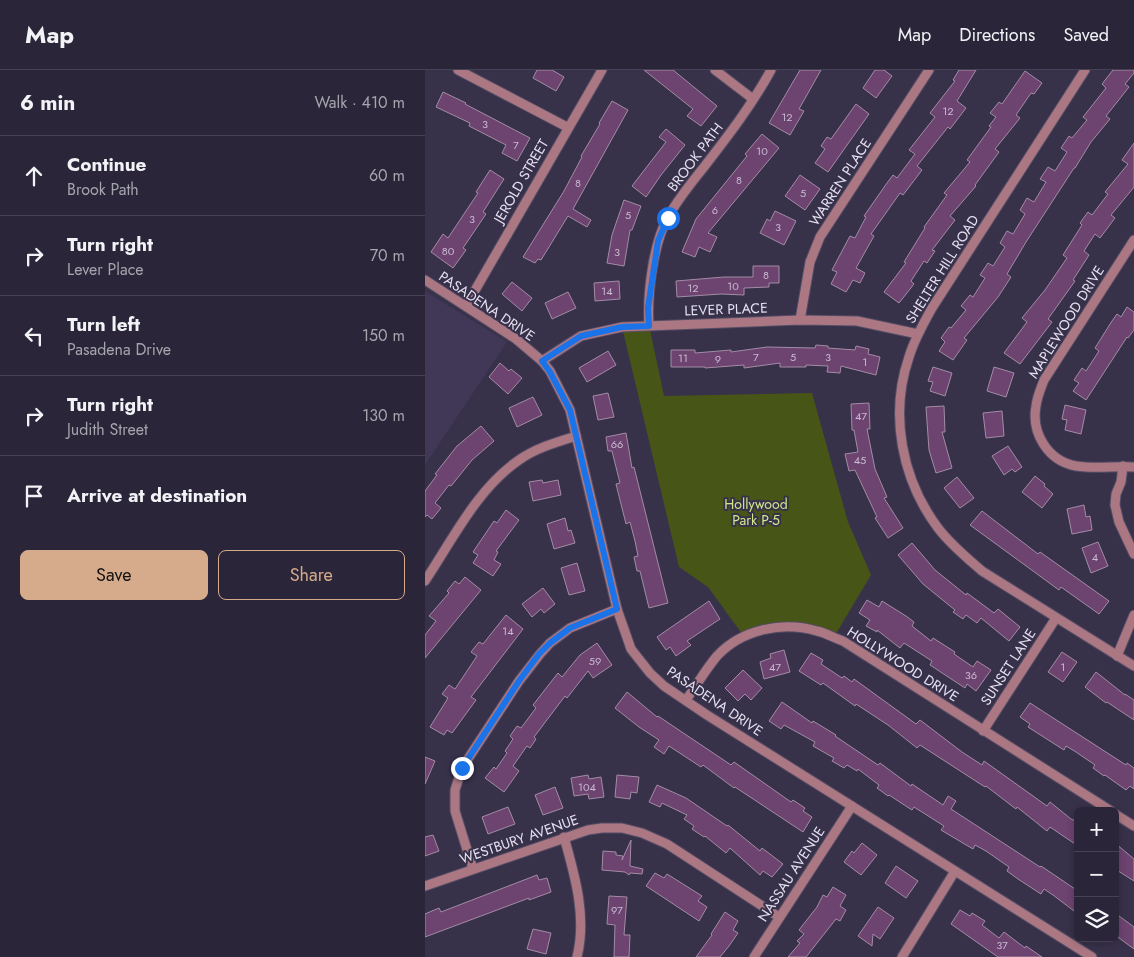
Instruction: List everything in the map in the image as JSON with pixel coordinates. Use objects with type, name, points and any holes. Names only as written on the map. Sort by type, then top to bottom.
[{"type":"street","points":[[458,70],[567,127]]},
{"type":"street","name":"JEROLD STREET","points":[[466,306],[601,70]]},
{"type":"street","points":[[715,70],[753,99]]},
{"type":"street","name":"BROOK PATH","points":[[649,326],[648,308],[658,241],[668,218],[753,99],[771,70]]},
{"type":"street","name":"WARREN PLACE","points":[[799,320],[810,262],[821,237],[929,70]]},
{"type":"street","name":"SHELTER HILL ROAD","points":[[1085,70],[931,308],[908,358],[899,410],[901,436],[903,453],[919,499],[939,529],[967,559],[982,571],[1134,666]]},
{"type":"street","name":"MAPLEWOOD DRIVE","points":[[1134,240],[1045,380],[1036,406],[1035,423],[1044,446],[1051,454],[1065,463],[1078,466],[1134,467]]},
{"type":"street","name":"PASADENA DRIVE","points":[[425,280],[516,339],[542,361],[550,372],[570,410],[617,609],[631,649],[649,673],[664,686],[1092,957]]},
{"type":"street","name":"LEVER PLACE","points":[[542,361],[581,336],[622,327],[799,320],[857,321],[918,334]]},
{"type":"street","points":[[425,581],[478,500],[497,478],[521,459],[546,446],[576,436]]},
{"type":"street","points":[[1123,466],[1115,506],[1119,522],[1134,554]]},
{"type":"street","points":[[473,869],[455,811],[455,790],[462,768],[539,654],[570,628],[617,609]]},
{"type":"street","points":[[1117,656],[1134,615]]},
{"type":"street","name":"SUNSET LANE","points":[[983,731],[1032,652],[1056,618]]},
{"type":"street","name":"HOLLYWOOD DRIVE","points":[[686,700],[718,655],[743,635],[772,628],[796,627],[818,630],[843,641],[1105,807]]},
{"type":"street","name":"NASSAU AVENUE","points":[[754,957],[852,806]]},
{"type":"street","points":[[1119,817],[1134,826]]},
{"type":"street","name":"WESTBURY AVENUE","points":[[425,886],[564,837],[588,830],[622,828],[643,833],[667,844],[779,917]]},
{"type":"street","points":[[564,837],[578,890],[581,917],[577,957]]},
{"type":"street","points":[[902,957],[955,871]]},
{"type":"shaded area","points":[[425,291],[507,342],[425,465]]},
{"type":"green space","name":"Hollywood Park P-5","points":[[649,325],[664,396],[812,393],[848,522],[871,575],[834,637],[788,627],[743,635],[708,587],[679,567],[622,327]]},
{"type":"building","points":[[537,70],[552,70],[564,77],[556,91],[533,78]]},
{"type":"building","points":[[644,70],[673,70],[717,106],[701,126],[687,116],[693,109]]},
{"type":"building","points":[[800,70],[821,70],[799,109],[804,111],[790,135],[769,123]]},
{"type":"building","points":[[875,70],[884,70],[892,76],[876,98],[863,88]]},
{"type":"building","points":[[959,70],[976,70],[957,101],[966,108],[917,166],[922,170],[903,195],[900,193],[871,234],[874,236],[856,268],[865,273],[860,283],[853,280],[846,292],[831,284],[837,272],[832,270],[850,236],[855,238],[866,217],[864,216],[887,183],[893,175],[897,178],[915,154],[909,150],[935,117],[930,113],[955,81],[953,80]]},
{"type":"building","points":[[1113,70],[1134,70],[1134,73],[1125,84],[1129,87],[1106,116],[1110,119],[1091,142],[1026,242],[1007,274],[1011,277],[998,297],[964,338],[967,340],[953,360],[939,351],[945,342],[941,338],[966,310],[961,306],[970,295],[973,297],[985,278],[980,275],[988,263],[993,266],[1005,247],[1000,243],[1007,231],[1013,234],[1025,214],[1020,210],[1027,198],[1034,202],[1046,182],[1040,179],[1048,167],[1055,171],[1067,152],[1061,148],[1069,136],[1072,138],[1087,120],[1083,117],[1106,88],[1102,84]]},
{"type":"building","points":[[1025,71],[1042,83],[1034,94],[1031,93],[1016,115],[1020,118],[995,149],[999,152],[976,186],[950,216],[955,220],[932,250],[935,251],[927,263],[924,261],[911,281],[914,284],[899,303],[884,292],[906,263],[904,262],[924,227],[947,195],[944,193],[970,162],[967,160],[991,127],[989,126],[996,117],[990,113],[999,102],[1002,104]]},
{"type":"building","points":[[443,92],[530,138],[517,161],[502,153],[506,145],[469,126],[470,123],[436,107]]},
{"type":"building","points":[[612,101],[628,110],[573,209],[591,220],[587,227],[568,216],[541,260],[538,259],[535,263],[523,257],[564,191]]},
{"type":"building","points":[[856,104],[869,114],[828,172],[815,163],[825,149],[821,146],[827,137],[831,139]]},
{"type":"building","points":[[666,129],[685,145],[646,197],[632,186],[666,142],[659,137]]},
{"type":"building","points":[[762,134],[779,148],[708,233],[717,237],[710,252],[699,247],[695,257],[682,252],[696,219],[747,156],[745,154]]},
{"type":"building","points":[[1134,143],[1134,187],[1111,215],[1115,218],[1100,238],[1095,234],[1084,251],[1089,255],[1073,280],[1075,281],[1048,319],[1052,322],[1020,364],[1004,353],[1027,322],[1022,318],[1045,290],[1067,258],[1063,255],[1082,225],[1080,223],[1088,212],[1092,215],[1108,194],[1105,192],[1128,164],[1122,160]]},
{"type":"building","points":[[490,170],[504,179],[483,212],[486,214],[463,248],[466,250],[453,268],[431,252],[443,234],[448,238],[478,193],[476,192]]},
{"type":"building","points":[[800,175],[820,189],[805,210],[785,196]]},
{"type":"building","points":[[624,200],[641,206],[632,230],[630,230],[624,266],[607,263],[612,235]]},
{"type":"building","points":[[775,211],[796,221],[784,245],[760,233],[767,219],[770,221]]},
{"type":"building","points":[[753,266],[779,266],[779,283],[769,283],[769,287],[744,288],[744,295],[721,294],[677,297],[676,281],[724,277],[753,277]]},
{"type":"building","points":[[619,281],[620,299],[595,301],[594,283]]},
{"type":"building","points":[[512,282],[532,298],[522,311],[502,294]]},
{"type":"building","points":[[568,292],[576,308],[552,319],[545,303]]},
{"type":"building","points":[[1127,307],[1134,312],[1134,330],[1127,337],[1086,400],[1073,391],[1079,383],[1074,380],[1082,368],[1086,371],[1099,351],[1095,348],[1112,321],[1117,314],[1121,317]]},
{"type":"building","points":[[816,345],[828,346],[828,348],[855,350],[856,346],[869,349],[868,354],[880,357],[876,375],[841,366],[840,373],[827,372],[828,366],[780,367],[780,363],[744,368],[744,365],[705,368],[671,367],[671,350],[695,350],[695,353],[731,350],[731,352],[767,347],[815,348]]},
{"type":"building","points":[[608,351],[616,365],[587,382],[579,368]]},
{"type":"building","points":[[500,363],[509,371],[511,369],[522,378],[508,394],[489,377]]},
{"type":"building","points":[[933,367],[952,373],[945,396],[930,391],[933,382],[928,381]]},
{"type":"building","points":[[994,367],[1014,373],[1006,397],[987,391]]},
{"type":"building","points":[[608,393],[614,417],[598,420],[593,396]]},
{"type":"building","points":[[533,397],[542,415],[517,427],[509,408]]},
{"type":"building","points":[[869,403],[870,429],[867,429],[875,469],[887,497],[884,498],[903,528],[888,538],[875,518],[877,517],[855,470],[849,471],[845,454],[858,452],[854,430],[852,430],[851,404]]},
{"type":"building","points":[[1065,405],[1086,410],[1081,434],[1065,430],[1067,420],[1062,419]]},
{"type":"building","points":[[944,406],[945,432],[942,432],[952,468],[936,473],[929,450],[926,407]]},
{"type":"building","points":[[1002,411],[1004,436],[986,438],[983,413]]},
{"type":"building","points":[[481,426],[494,441],[472,460],[451,486],[449,485],[435,503],[441,508],[432,519],[427,515],[425,517],[425,491],[437,475],[435,474],[457,446]]},
{"type":"building","points":[[626,433],[632,468],[634,467],[668,603],[649,608],[640,571],[637,571],[634,557],[638,556],[635,541],[630,522],[626,524],[616,484],[620,483],[612,451],[608,451],[606,437]]},
{"type":"building","points":[[1008,446],[1022,467],[1015,472],[1012,469],[1004,475],[992,456]]},
{"type":"building","points":[[1035,476],[1053,494],[1042,508],[1022,492]]},
{"type":"building","points":[[957,477],[974,498],[960,508],[944,488]]},
{"type":"building","points":[[542,480],[543,483],[558,480],[561,495],[533,501],[529,482]]},
{"type":"building","points":[[1084,505],[1086,517],[1090,516],[1092,530],[1072,534],[1067,509]]},
{"type":"building","points":[[506,510],[519,520],[496,551],[498,552],[494,560],[501,564],[493,576],[473,563],[478,555],[473,552],[494,521],[497,523]]},
{"type":"building","points":[[982,511],[1038,554],[1040,552],[1109,601],[1099,614],[1061,587],[1059,590],[970,525]]},
{"type":"building","points":[[565,518],[568,531],[571,530],[575,543],[554,549],[547,524]]},
{"type":"building","points":[[1098,542],[1108,566],[1091,573],[1082,548]]},
{"type":"building","points":[[912,543],[935,570],[966,595],[967,593],[994,613],[998,609],[1020,627],[1009,641],[981,618],[977,623],[966,615],[963,619],[953,612],[955,610],[923,584],[898,555]]},
{"type":"building","points":[[577,563],[585,591],[569,595],[561,568]]},
{"type":"building","points":[[465,577],[481,590],[425,658],[425,635],[436,621],[429,616],[449,593],[447,591],[455,581],[459,584]]},
{"type":"building","points":[[543,588],[555,604],[544,613],[541,609],[532,617],[522,604]]},
{"type":"building","points":[[867,600],[879,607],[882,601],[914,622],[912,626],[931,641],[933,638],[955,652],[954,654],[973,667],[977,661],[991,670],[976,691],[967,684],[965,688],[930,665],[932,661],[904,643],[900,648],[877,630],[877,632],[866,626],[870,620],[859,613]]},
{"type":"building","points":[[709,601],[720,619],[687,641],[691,645],[676,656],[670,647],[666,650],[657,637]]},
{"type":"building","points":[[506,615],[523,629],[471,697],[476,700],[452,733],[447,730],[444,735],[430,727],[448,698],[442,694],[449,685],[455,689],[477,656],[471,652],[479,642],[483,644]]},
{"type":"building","points":[[597,643],[612,665],[593,678],[588,671],[567,698],[565,696],[534,737],[536,739],[530,748],[527,746],[513,766],[519,771],[504,792],[485,778],[494,767],[496,769],[507,753],[505,751],[513,739],[510,736],[517,726],[521,728],[536,708],[533,705],[558,673],[562,677],[580,655]]},
{"type":"building","points":[[784,650],[790,672],[764,679],[760,662],[771,658],[770,654]]},
{"type":"building","points":[[1062,652],[1077,662],[1063,682],[1048,672]]},
{"type":"building","points":[[811,653],[823,660],[821,664],[842,678],[844,676],[852,682],[854,679],[916,724],[920,720],[962,752],[982,765],[984,761],[1047,806],[1050,802],[1074,820],[1074,843],[1050,827],[1047,831],[1017,807],[1016,809],[986,786],[920,745],[917,748],[888,725],[856,704],[855,706],[823,683],[821,685],[799,671]]},
{"type":"building","points":[[743,670],[762,688],[751,700],[745,694],[738,701],[725,688]]},
{"type":"building","points":[[1096,672],[1134,700],[1134,720],[1106,703],[1085,687]]},
{"type":"building","points":[[627,692],[657,717],[731,765],[734,762],[791,802],[793,800],[805,808],[803,811],[812,817],[803,832],[734,788],[703,765],[701,767],[669,746],[664,754],[654,747],[659,740],[615,708]]},
{"type":"building","points":[[782,702],[812,723],[813,721],[836,735],[878,765],[880,763],[911,786],[912,784],[943,805],[948,796],[956,801],[951,809],[1074,888],[1074,911],[1044,889],[1041,894],[1018,879],[1007,871],[1009,867],[986,851],[975,845],[973,849],[941,830],[944,826],[914,807],[912,810],[888,796],[877,788],[879,785],[858,769],[857,771],[847,765],[844,768],[832,761],[834,758],[813,746],[815,742],[784,725],[781,729],[769,721]]},
{"type":"building","points":[[1030,703],[1126,765],[1127,763],[1134,768],[1134,789],[1130,786],[1126,790],[1093,768],[1095,765],[1076,752],[1066,746],[1064,750],[1028,727],[1030,724],[1020,717]]},
{"type":"building","points":[[425,757],[435,761],[425,784]]},
{"type":"building","points":[[588,775],[589,779],[601,777],[604,797],[589,799],[588,794],[574,796],[571,778]]},
{"type":"building","points":[[617,775],[639,777],[637,793],[631,792],[630,799],[615,797]]},
{"type":"building","points":[[657,785],[686,798],[728,825],[760,851],[762,848],[783,864],[772,877],[763,871],[760,875],[730,848],[726,853],[705,836],[692,829],[694,826],[684,819],[687,815],[662,803],[660,807],[649,802]]},
{"type":"building","points":[[555,787],[563,808],[543,815],[535,795]]},
{"type":"building","points":[[508,807],[515,824],[488,834],[482,817]]},
{"type":"building","points":[[433,835],[439,851],[425,856],[425,837]]},
{"type":"building","points":[[631,840],[630,866],[643,869],[642,874],[630,873],[629,875],[625,872],[602,870],[603,851],[616,852],[616,855],[623,856],[622,860]]},
{"type":"building","points":[[862,843],[877,855],[861,875],[844,862],[852,851],[854,853]]},
{"type":"building","points":[[1119,846],[1134,859],[1134,881],[1119,872]]},
{"type":"building","points":[[896,866],[918,881],[906,898],[885,883]]},
{"type":"building","points":[[655,873],[664,878],[667,874],[702,896],[698,901],[707,907],[699,921],[646,886]]},
{"type":"building","points":[[537,875],[539,880],[547,878],[551,892],[529,900],[529,898],[425,937],[425,914],[439,908],[441,912]]},
{"type":"building","points":[[833,887],[846,895],[840,906],[846,910],[840,921],[836,919],[806,957],[788,957],[800,943],[797,941],[804,934],[799,930],[817,907],[823,895],[827,897]]},
{"type":"building","points":[[609,896],[627,897],[624,935],[630,935],[629,957],[614,957],[615,925],[607,924]]},
{"type":"building","points":[[878,907],[894,918],[880,939],[873,934],[872,946],[858,936]]},
{"type":"building","points":[[960,910],[970,916],[972,913],[985,921],[982,925],[999,938],[1004,932],[1025,948],[1026,946],[1042,957],[998,957],[951,924]]},
{"type":"building","points":[[725,912],[738,921],[733,930],[738,933],[720,957],[696,957],[712,935]]},
{"type":"building","points":[[1119,916],[1134,927],[1134,949],[1119,938]]},
{"type":"building","points":[[533,929],[551,933],[546,954],[527,949]]},
{"type":"route","points":[[462,768],[539,654],[570,628],[617,609],[570,410],[542,361],[581,336],[622,327],[649,326],[648,308],[658,241],[668,218]]}]
